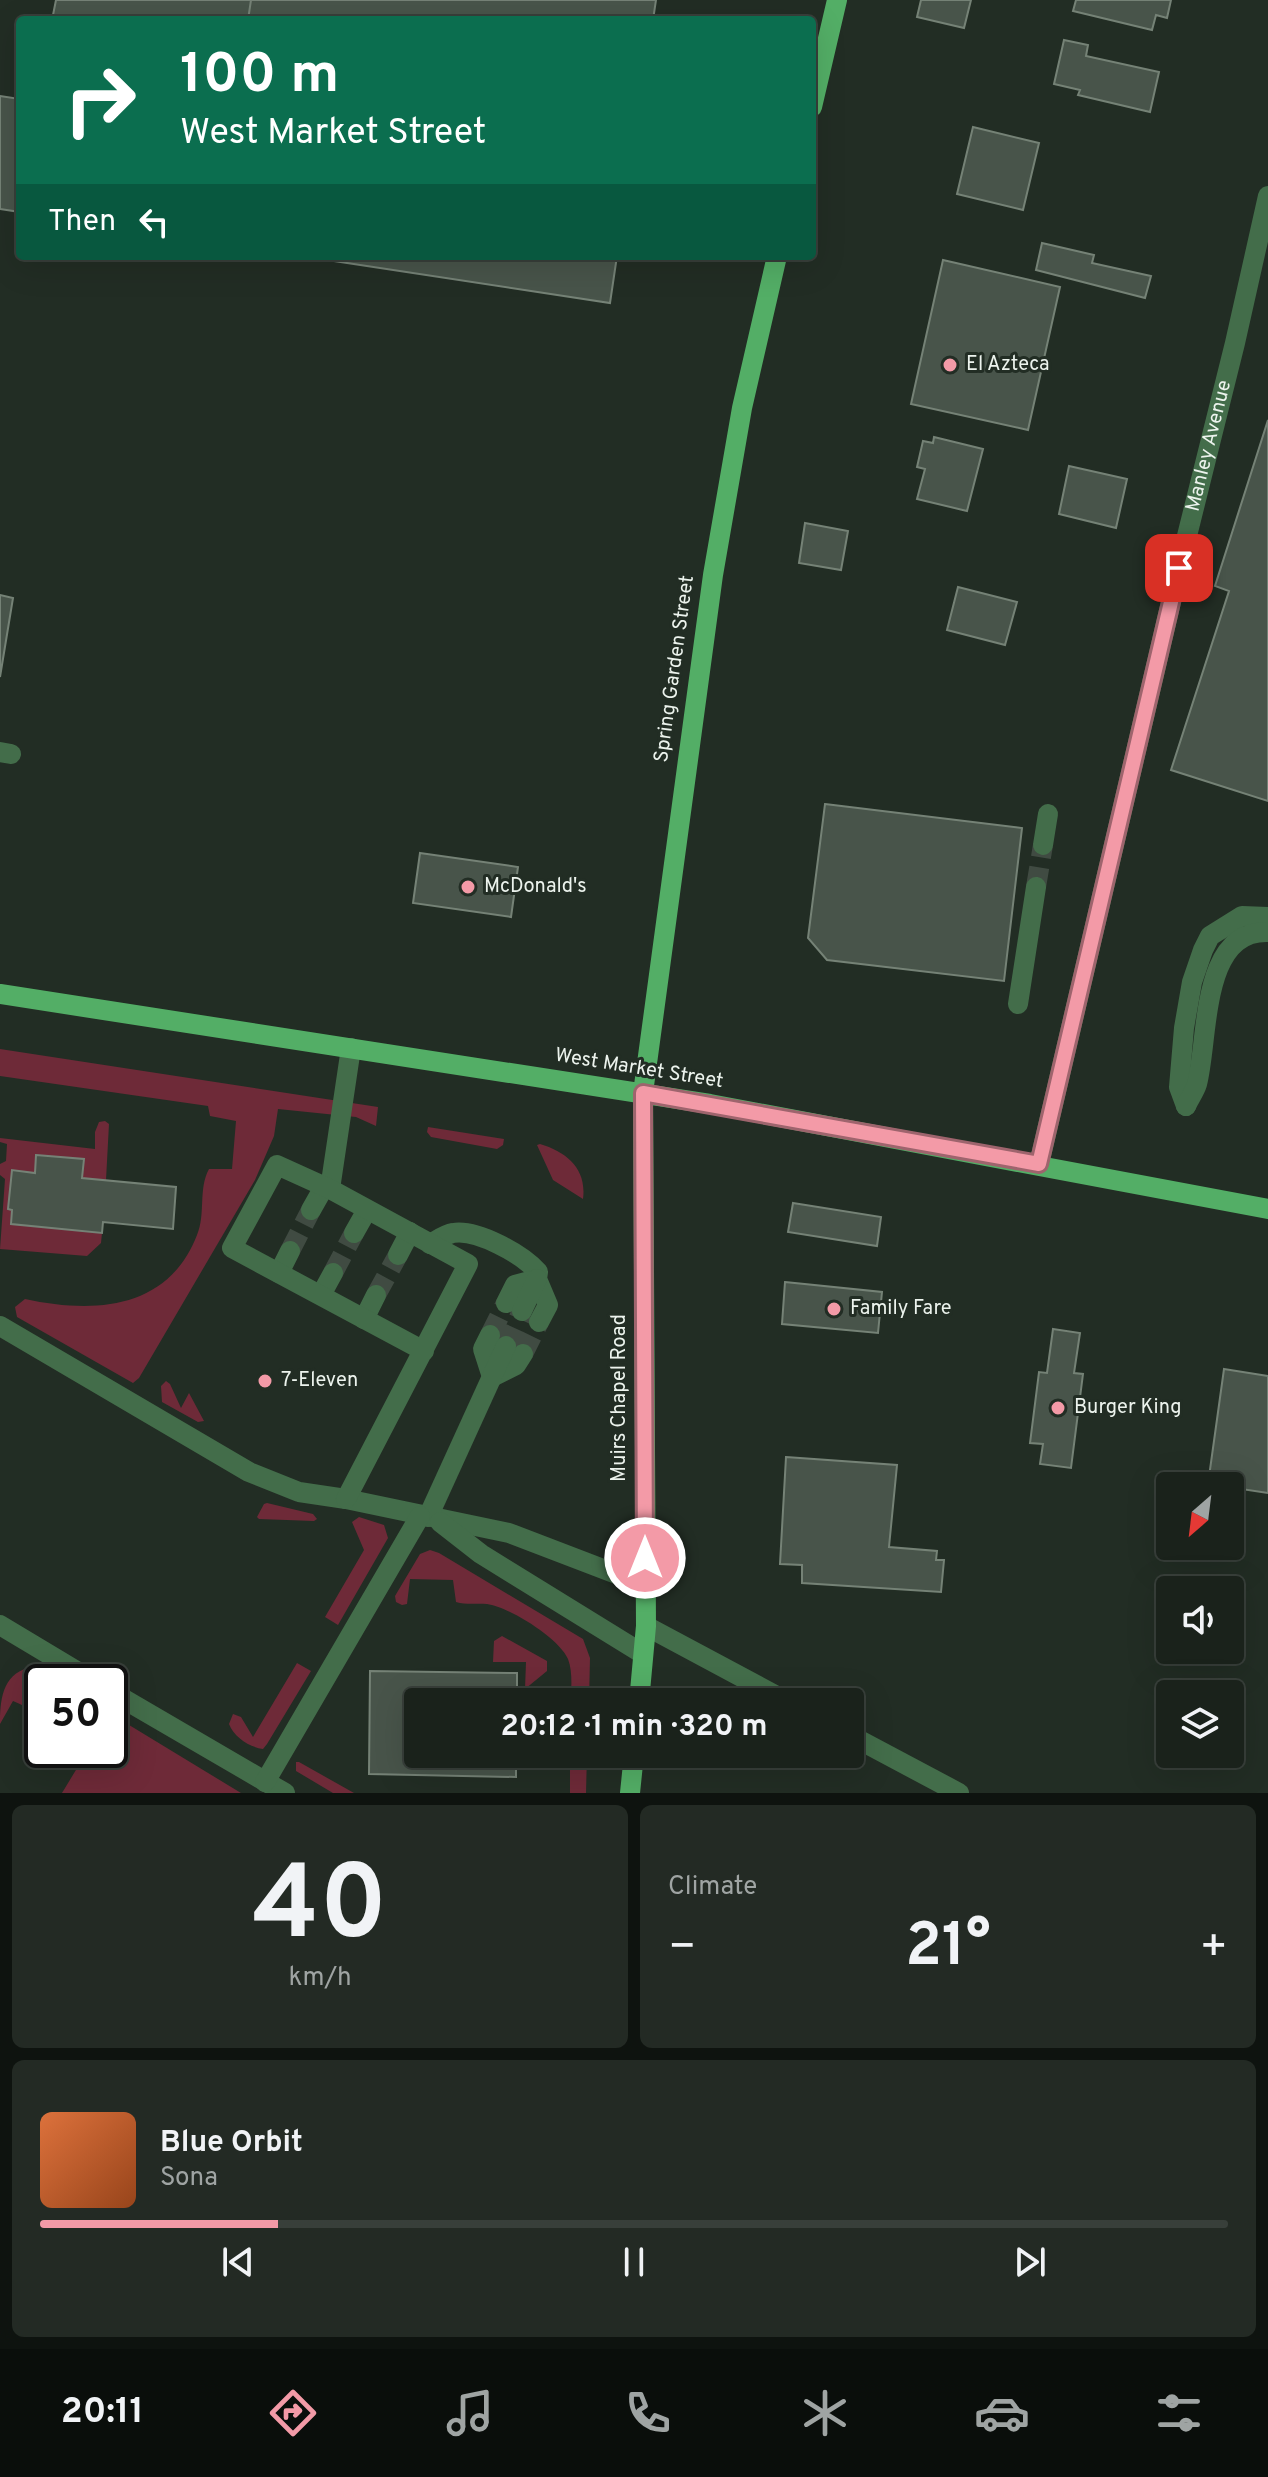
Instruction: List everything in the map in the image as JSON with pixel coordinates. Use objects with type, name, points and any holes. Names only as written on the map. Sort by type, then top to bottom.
[{"type":"main road","points":[[816,90],[837,0]]},
{"type":"main road","name":"Spring Garden Street","points":[[643,1093],[714,566],[742,408],[776,260]]},
{"type":"main road","name":"West Market Street","points":[[0,994],[643,1093],[1039,1164],[1268,1209]]},
{"type":"main road","name":"Muirs Chapel Road","points":[[640,1688],[646,1626],[643,1093]]},
{"type":"main road","points":[[630,1793],[633,1768]]},
{"type":"street","name":"Manley Avenue","points":[[1039,1164],[1268,196]]},
{"type":"street","points":[[1043,845],[1048,814]]},
{"type":"street","points":[[1018,1004],[1036,887]]},
{"type":"street","points":[[1268,917],[1242,916],[1210,936],[1203,950],[1192,982],[1184,1028],[1179,1087],[1186,1106],[1196,1085],[1218,963],[1240,938],[1252,932],[1268,932]]},
{"type":"street","points":[[311,1210],[327,1188],[351,1048]]},
{"type":"street","points":[[346,1499],[424,1351],[468,1264],[327,1188],[277,1165],[232,1248],[424,1351]]},
{"type":"street","points":[[354,1233],[367,1210]]},
{"type":"street","points":[[398,1255],[410,1232]]},
{"type":"street","points":[[430,1244],[453,1233],[486,1237],[530,1264],[538,1272],[537,1279],[548,1305],[522,1312],[515,1285],[537,1279]]},
{"type":"street","points":[[279,1273],[290,1251]]},
{"type":"street","points":[[321,1295],[333,1273]]},
{"type":"street","points":[[364,1319],[376,1295]]},
{"type":"street","points":[[0,1326],[249,1472],[299,1492],[509,1533],[645,1585]]},
{"type":"street","points":[[265,1782],[428,1518],[492,1377],[516,1365],[507,1345],[483,1349],[492,1377]]},
{"type":"street","points":[[428,1518],[643,1654]]},
{"type":"street","points":[[0,1625],[65,1664]]},
{"type":"street","points":[[646,1626],[762,1688]]},
{"type":"street","points":[[128,1702],[285,1793]]},
{"type":"street","points":[[864,1742],[959,1793]]},
{"type":"shaded area","points":[[0,1049],[378,1107],[376,1126],[356,1117],[278,1109],[274,1136],[255,1180],[139,1378],[133,1383],[17,1317],[15,1307],[25,1299],[77,1306],[126,1301],[168,1279],[184,1260],[200,1227],[204,1185],[209,1169],[232,1169],[236,1121],[210,1116],[208,1106],[0,1076]]},
{"type":"shaded area","points":[[99,1122],[109,1124],[106,1180],[82,1178],[84,1159],[37,1155],[35,1173],[12,1171],[8,1209],[12,1210],[11,1224],[102,1233],[101,1243],[87,1256],[0,1249],[5,1179],[0,1175],[0,1164],[6,1161],[7,1144],[0,1142],[0,1138],[95,1149],[95,1132]]},
{"type":"shaded area","points":[[428,1127],[504,1139],[503,1145],[497,1149],[431,1137]]},
{"type":"shaded area","points":[[537,1145],[559,1152],[573,1163],[582,1179],[583,1199],[553,1180]]},
{"type":"shaded area","points":[[166,1381],[181,1408],[189,1393],[204,1421],[198,1422],[162,1402],[161,1386]]},
{"type":"shaded area","points":[[267,1503],[313,1514],[317,1519],[259,1519],[257,1517]]},
{"type":"shaded area","points":[[359,1517],[384,1525],[388,1538],[338,1625],[325,1617],[364,1550],[352,1522]]},
{"type":"shaded area","points":[[430,1550],[439,1553],[583,1639],[590,1658],[589,1688],[571,1688],[568,1659],[555,1642],[532,1625],[496,1606],[456,1602],[453,1580],[410,1579],[407,1604],[396,1602],[395,1596],[420,1554]]},
{"type":"shaded area","points":[[502,1636],[547,1661],[547,1671],[525,1688],[526,1662],[493,1662],[494,1641]]},
{"type":"shaded area","points":[[297,1663],[311,1671],[267,1744],[263,1749],[243,1741],[229,1724],[233,1714],[241,1717],[253,1737]]},
{"type":"shaded area","points":[[24,1669],[24,1706],[13,1701],[0,1724],[4,1690],[19,1671]]},
{"type":"shaded area","points":[[128,1725],[241,1793],[62,1793],[77,1768],[128,1768]]},
{"type":"shaded area","points":[[296,1762],[354,1793],[333,1793],[296,1771]]},
{"type":"shaded area","points":[[570,1768],[587,1768],[586,1793],[570,1793]]},
{"type":"building","points":[[56,0],[251,0],[249,16],[53,16]]},
{"type":"building","points":[[251,0],[656,0],[654,16],[249,16]]},
{"type":"building","points":[[921,0],[971,0],[964,28],[917,17]]},
{"type":"building","points":[[1076,0],[1171,0],[1167,18],[1156,15],[1152,30],[1073,11]]},
{"type":"building","points":[[1064,40],[1088,45],[1086,56],[1159,72],[1150,112],[1078,95],[1080,90],[1054,84]]},
{"type":"building","points":[[0,96],[16,98],[16,211],[0,209]]},
{"type":"building","points":[[973,127],[1039,143],[1023,210],[957,194]]},
{"type":"building","points":[[1042,243],[1094,255],[1092,263],[1151,276],[1145,298],[1036,270]]},
{"type":"building","points":[[327,260],[616,260],[610,303]]},
{"type":"building","points":[[943,260],[1060,287],[1028,430],[911,404]]},
{"type":"building","points":[[1268,420],[1268,801],[1171,770],[1229,591],[1215,586]]},
{"type":"building","points":[[934,437],[983,449],[967,511],[917,499],[925,469],[917,467],[923,441],[933,443]]},
{"type":"building","points":[[1069,466],[1127,479],[1116,528],[1059,514]]},
{"type":"building","points":[[805,523],[848,531],[841,570],[799,563]]},
{"type":"building","points":[[958,587],[1017,602],[1005,645],[947,630]]},
{"type":"building","points":[[0,595],[13,598],[0,677]]},
{"type":"building","points":[[825,804],[1022,828],[1004,981],[827,960],[808,938]]},
{"type":"building","points":[[420,853],[518,867],[511,917],[413,903]]},
{"type":"building","points":[[36,1155],[84,1159],[82,1178],[176,1187],[173,1229],[103,1222],[102,1233],[11,1224],[12,1210],[8,1209],[12,1170],[35,1173]]},
{"type":"building","points":[[793,1203],[881,1217],[877,1246],[788,1232]]},
{"type":"building","points":[[785,1282],[882,1292],[878,1333],[782,1324]]},
{"type":"building","points":[[1053,1329],[1080,1333],[1074,1373],[1083,1374],[1071,1468],[1040,1464],[1043,1444],[1030,1443],[1039,1372],[1047,1373]]},
{"type":"building","points":[[1224,1369],[1268,1376],[1268,1493],[1244,1489],[1244,1472],[1210,1472]]},
{"type":"building","points":[[786,1457],[897,1465],[889,1547],[937,1551],[936,1560],[944,1560],[941,1592],[802,1583],[802,1565],[780,1564]]},
{"type":"building","points":[[370,1671],[517,1673],[517,1688],[404,1688],[404,1768],[516,1768],[516,1777],[369,1774]]},
{"type":"tunnel","points":[[1036,887],[1043,845]]},
{"type":"tunnel","points":[[290,1251],[311,1210]]},
{"type":"tunnel","points":[[333,1273],[354,1233]]},
{"type":"tunnel","points":[[376,1295],[398,1255]]},
{"type":"tunnel","points":[[490,1335],[506,1303]]},
{"type":"tunnel","points":[[506,1346],[522,1311]]},
{"type":"tunnel","points":[[523,1354],[539,1322]]},
{"type":"place","name":"El Azteca","points":[[950,365]]},
{"type":"place","name":"McDonald's","points":[[468,887]]},
{"type":"place","name":"Family Fare","points":[[834,1309]]},
{"type":"place","name":"7-Eleven","points":[[265,1381]]},
{"type":"place","name":"Burger King","points":[[1058,1408]]},
{"type":"route","points":[[645,1558],[643,1093],[1039,1164],[1179,568]]}]
